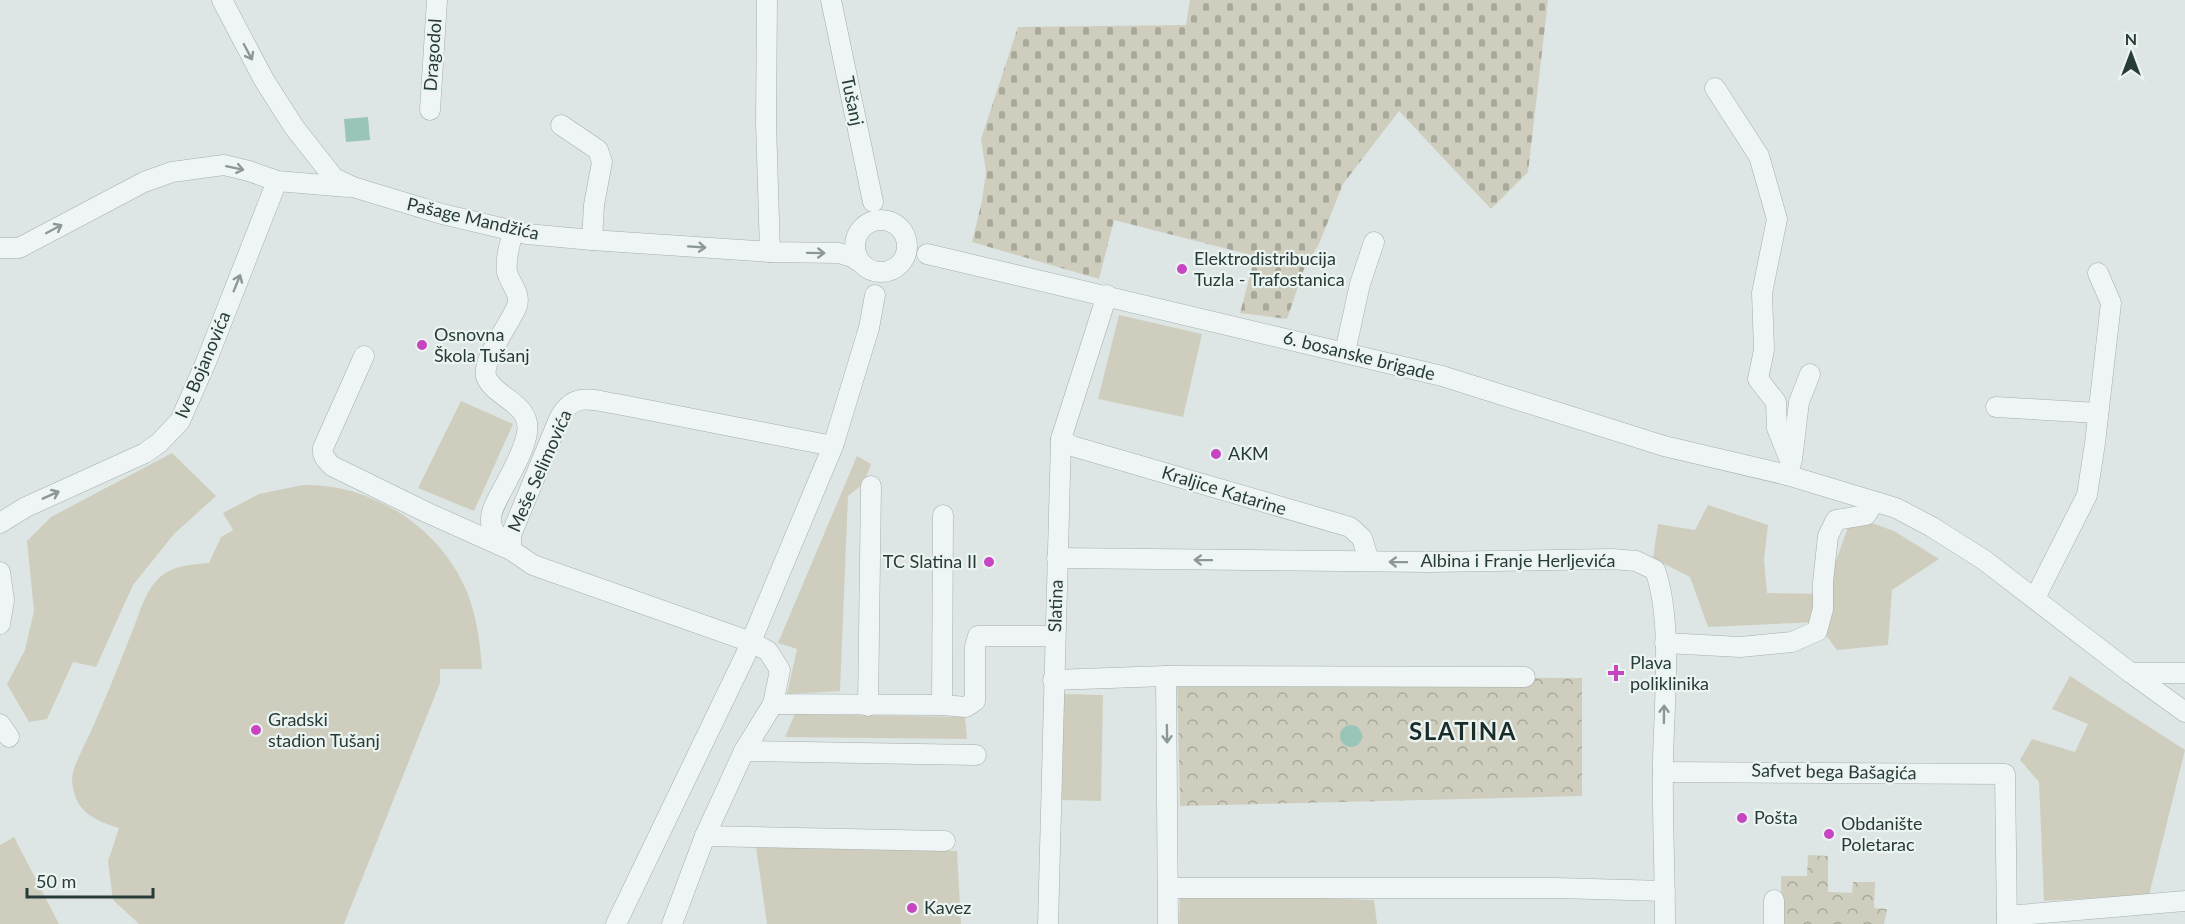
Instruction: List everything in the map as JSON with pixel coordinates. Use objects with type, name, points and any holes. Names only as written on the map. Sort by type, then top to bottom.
[{"type":"street","name":"Pašage Mandžića","points":[[222,0],[264,80],[294,128],[334,178],[352,188],[442,214],[513,231],[592,240],[770,252],[839,253],[852,257],[863,265]]},
{"type":"street","name":"Dragodol","points":[[430,110],[437,0]]},
{"type":"street","points":[[766,0],[766,123],[770,252]]},
{"type":"street","name":"Tušanj","points":[[831,0],[873,202]]},
{"type":"street","points":[[1715,88],[1759,156],[1777,219],[1762,293],[1764,350],[1758,379],[1776,402],[1777,428],[1789,469]]},
{"type":"street","points":[[561,125],[598,150],[602,162],[594,205],[592,240]]},
{"type":"street","points":[[0,248],[19,248],[144,182],[172,172],[224,165],[277,181],[352,188]]},
{"type":"street","name":"Ive Bojanovića","points":[[0,523],[26,507],[145,453],[179,424],[206,362],[277,181]]},
{"type":"street","points":[[873,202],[906,238],[927,254]]},
{"type":"street","points":[[873,202],[871,213],[860,231],[855,247],[875,295]]},
{"type":"street","points":[[865,226],[881,220],[889,221]]},
{"type":"street","points":[[512,550],[501,542],[493,529],[491,512],[521,450],[527,432],[527,422],[520,410],[490,384],[485,370],[488,360],[510,322],[518,300],[507,266],[513,231]]},
{"type":"street","points":[[616,924],[751,642],[833,446],[869,328],[875,295],[906,254],[906,238]]},
{"type":"street","points":[[1345,352],[1360,284],[1374,242]]},
{"type":"street","points":[[863,265],[882,273],[927,254]]},
{"type":"street","name":"6. bosanske brigade","points":[[927,254],[1442,375],[1665,446],[1789,469],[1874,502],[1896,508],[1932,527],[1984,560],[2035,597],[2131,674],[2185,712]]},
{"type":"street","points":[[2035,597],[2087,495],[2111,303],[2098,273]]},
{"type":"street","name":"Slatina","points":[[1048,924],[1061,439],[1107,295]]},
{"type":"street","points":[[364,356],[323,448],[326,460],[333,466],[428,513],[512,550]]},
{"type":"street","points":[[1789,469],[1799,402],[1810,374]]},
{"type":"street","name":"Meše Selimovića","points":[[773,704],[780,670],[768,651],[751,642],[533,565],[512,550],[511,535],[559,419],[567,406],[576,400],[617,404],[833,446]]},
{"type":"street","points":[[1996,407],[2098,413]]},
{"type":"street","name":"Kraljice Katarine","points":[[1061,439],[1072,446],[1350,527],[1362,537],[1369,561]]},
{"type":"street","points":[[868,706],[871,486]]},
{"type":"street","points":[[1665,643],[1751,646],[1792,642],[1817,631],[1823,609],[1823,582],[1828,536],[1836,520],[1866,515],[1874,502]]},
{"type":"street","points":[[942,705],[943,515]]},
{"type":"street","name":"Albina i Franje Herljevića","points":[[1057,558],[1369,561],[1612,559],[1636,561],[1655,570],[1662,589],[1665,643],[1663,772],[1665,924]]},
{"type":"street","points":[[0,572],[4,600],[0,624]]},
{"type":"street","points":[[672,924],[705,836],[744,751],[773,704],[966,706],[975,701],[975,646],[978,636],[1055,636]]},
{"type":"street","points":[[2131,674],[2185,673]]},
{"type":"street","points":[[1053,680],[1166,676],[1525,677]]},
{"type":"street","points":[[1166,676],[1168,924]]},
{"type":"street","points":[[744,751],[976,755]]},
{"type":"street","name":"Safvet bega Bašagića","points":[[1663,772],[2006,774],[2007,920]]},
{"type":"street","points":[[705,836],[945,840]]},
{"type":"street","points":[[1168,888],[1556,888],[1665,891]]},
{"type":"street","points":[[1774,900],[1774,924]]},
{"type":"street","points":[[2007,920],[2185,901]]},
{"type":"green space","points":[[1190,0],[1548,0],[1528,172],[1491,209],[1399,111],[1343,184],[1319,244],[1304,269],[1287,319],[1240,313],[1255,256],[1114,220],[1099,279],[972,242],[986,172],[981,139],[1018,27],[1186,25]]},
{"type":"green space","points":[[1119,315],[1202,334],[1183,417],[1098,399]]},
{"type":"green space","points":[[461,401],[513,424],[474,511],[418,488]]},
{"type":"green space","points":[[172,453],[216,496],[174,534],[133,585],[96,667],[73,662],[47,719],[29,722],[7,684],[25,650],[34,611],[27,541],[51,517]]},
{"type":"green space","points":[[857,456],[871,464],[864,483],[848,496],[840,691],[787,694],[797,649],[778,643]]},
{"type":"green space","name":"Gradski stadion Tušanj","points":[[303,485],[329,486],[354,492],[378,501],[422,529],[455,569],[467,592],[478,630],[482,669],[440,669],[440,683],[344,924],[139,924],[113,900],[108,861],[119,828],[86,813],[74,791],[72,775],[142,604],[153,585],[163,574],[175,568],[209,563],[221,537],[233,530],[223,513],[259,494]]},
{"type":"green space","points":[[1708,505],[1768,525],[1764,560],[1767,593],[1824,594],[1852,516],[1894,531],[1939,559],[1892,590],[1888,645],[1837,650],[1816,622],[1708,627],[1690,577],[1653,558],[1658,524],[1695,530]]},
{"type":"green space","points":[[2070,676],[2185,750],[2149,895],[2044,901],[2039,782],[2020,760],[2032,739],[2075,752],[2088,724],[2052,709]]},
{"type":"green space","points":[[1177,677],[1582,678],[1582,796],[1180,806]]},
{"type":"green space","points":[[1063,694],[1103,695],[1101,801],[1062,800]]},
{"type":"green space","points":[[795,714],[965,717],[967,739],[785,737]]},
{"type":"green space","points":[[14,837],[59,924],[0,924],[0,845]]},
{"type":"green space","points":[[756,847],[957,851],[961,924],[767,924]]},
{"type":"green space","points":[[1808,855],[1828,856],[1828,892],[1852,893],[1853,882],[1875,882],[1874,908],[1887,909],[1884,924],[1782,924],[1781,876],[1807,876]]},
{"type":"green space","points":[[1180,894],[1374,900],[1377,924],[1179,924]]},
{"type":"shaded area","points":[[368,117],[370,140],[346,142],[344,119]]},
{"type":"shaded area","points":[[1347,725],[1355,725],[1362,732],[1362,740],[1355,747],[1347,747],[1340,740],[1340,732]]},
{"type":"place","name":"Elektrodistribucija Tuzla - Trafostanica","points":[[1182,269]]},
{"type":"place","name":"Osnovna Škola Tušanj","points":[[422,345]]},
{"type":"place","name":"AKM","points":[[1216,454]]},
{"type":"place","name":"TC Slatina II","points":[[989,562]]},
{"type":"place","name":"Plava poliklinika","points":[[1616,673]]},
{"type":"place","name":"Gradski stadion Tušanj","points":[[256,730]]},
{"type":"place","name":"Pošta","points":[[1742,818]]},
{"type":"place","name":"Obdanište Poletarac","points":[[1829,834]]},
{"type":"place","name":"Kavez","points":[[912,908]]},
{"type":"district","name":"SLATINA","points":[[1463,732]]}]
